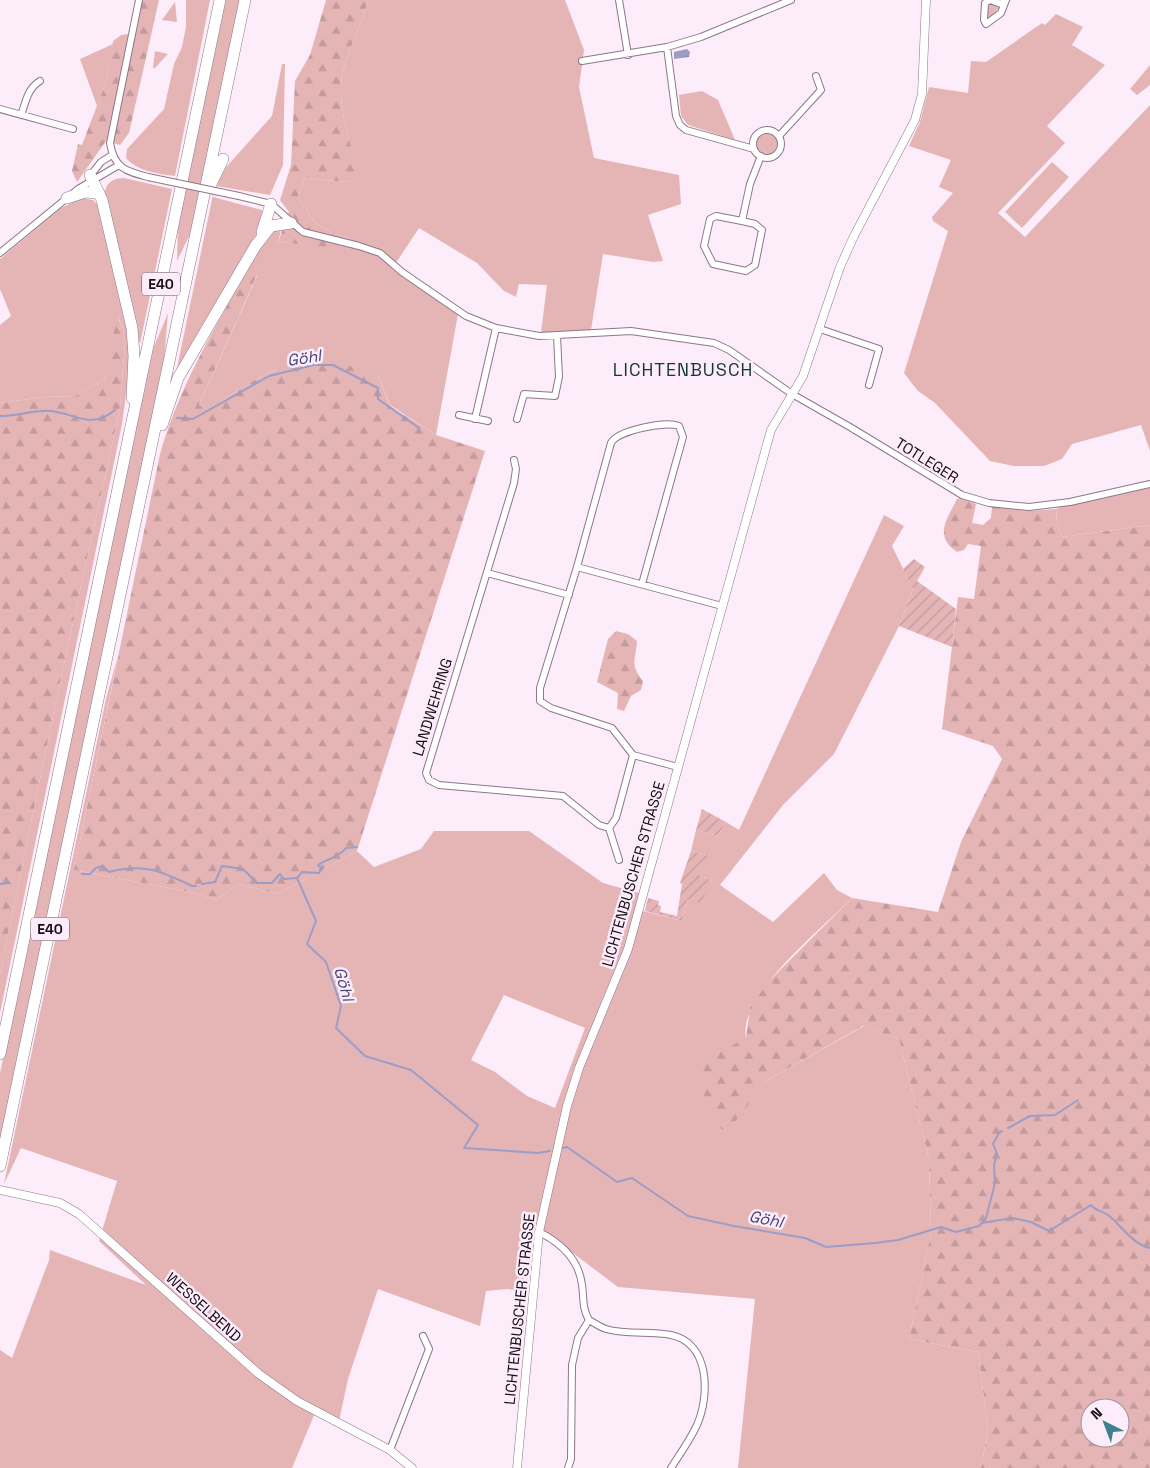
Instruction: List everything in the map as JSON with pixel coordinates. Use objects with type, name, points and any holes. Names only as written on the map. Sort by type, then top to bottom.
[{"type":"highway","name":"E40","points":[[0,1054],[220,0]]},
{"type":"highway","name":"E40","points":[[0,1166],[245,0]]},
{"type":"highway","points":[[203,202],[223,159]]},
{"type":"highway","points":[[89,180],[99,193],[132,328],[134,412]]},
{"type":"highway","points":[[67,198],[85,192],[99,193]]},
{"type":"highway","points":[[152,444],[163,423],[172,394],[186,363],[256,245],[266,224],[271,204]]},
{"type":"highway","points":[[256,245],[271,226],[291,223]]},
{"type":"street","points":[[139,0],[118,108],[110,136],[112,155],[119,165],[133,173],[271,204]]},
{"type":"street","points":[[618,0],[628,55]]},
{"type":"street","points":[[582,61],[666,48],[702,37],[791,0]]},
{"type":"street","name":"LICHTENBUSCHER STRASSE","points":[[517,1468],[539,1232],[567,1106],[580,1068],[628,950],[768,437],[778,415],[803,376],[840,267],[918,112],[922,94],[926,0]]},
{"type":"street","points":[[990,0],[1001,4],[1006,0],[1001,13],[986,24],[984,20],[985,3],[990,0]]},
{"type":"street","points":[[666,48],[676,116],[680,125],[686,130],[754,149],[761,156],[769,158],[777,153],[781,145],[779,136],[768,130],[759,133],[754,140],[754,149]]},
{"type":"street","points":[[779,136],[821,90],[816,76]]},
{"type":"street","points":[[21,115],[32,86],[40,81]]},
{"type":"street","points":[[0,110],[73,129]]},
{"type":"street","points":[[89,180],[101,162],[112,155]]},
{"type":"street","points":[[742,221],[750,184],[761,156]]},
{"type":"street","points":[[0,254],[89,180],[119,165]]},
{"type":"street","name":"TOTLEGER","points":[[271,204],[291,223],[307,234],[380,253],[402,272],[466,316],[496,328],[530,335],[556,336],[631,332],[714,343],[729,350],[792,394],[850,426],[957,493],[989,503],[1029,507],[1070,502],[1150,484]]},
{"type":"street","points":[[716,216],[742,221],[755,224],[762,230],[755,265],[746,272],[713,264],[704,246],[710,219],[716,216]]},
{"type":"street","points":[[474,419],[496,328]]},
{"type":"street","points":[[820,329],[879,350],[869,386]]},
{"type":"street","points":[[517,419],[524,394],[555,396],[559,377],[556,336]]},
{"type":"street","points":[[459,415],[488,421]]},
{"type":"street","points":[[642,584],[683,437],[679,426],[670,423],[619,434],[614,438],[540,688],[540,701],[551,708],[612,728],[633,754],[678,767]]},
{"type":"street","name":"LANDWEHRING","points":[[514,460],[516,469],[514,483],[426,773],[429,780],[440,785],[562,796],[599,825],[609,828]]},
{"type":"street","points":[[577,567],[722,606]]},
{"type":"street","points":[[487,573],[569,595]]},
{"type":"street","points":[[618,860],[609,828],[616,818],[633,754]]},
{"type":"street","name":"WESSELBEND","points":[[0,1190],[60,1203],[79,1214],[259,1374],[297,1401],[390,1450],[412,1468]]},
{"type":"street","points":[[539,1232],[552,1238],[565,1250],[577,1266],[582,1284],[583,1309],[589,1320],[606,1329],[671,1335],[684,1340],[694,1348],[699,1356],[703,1365],[704,1387],[700,1415],[697,1426],[671,1468]]},
{"type":"street","points":[[568,1468],[571,1459],[572,1365],[578,1338],[589,1320]]},
{"type":"street","points":[[390,1450],[429,1349],[423,1336]]},
{"type":"green space","points":[[142,0],[159,0],[129,133],[120,145],[106,141],[77,182],[72,171],[78,144],[82,145],[106,82],[113,41],[121,35],[136,33]]},
{"type":"green space","points":[[186,0],[210,0],[175,176],[142,169],[126,158],[127,149],[164,109],[174,64],[182,47],[186,27]]},
{"type":"green space","points":[[226,0],[241,0],[190,234],[177,261],[178,224]]},
{"type":"green space","points":[[326,0],[368,0],[341,81],[342,109],[361,177],[347,182],[305,178],[298,196],[308,213],[318,224],[323,228],[349,238],[351,250],[278,242],[289,212],[280,200],[291,165],[295,81],[310,55]]},
{"type":"green space","points":[[368,0],[565,0],[584,50],[579,87],[594,158],[679,175],[681,204],[648,215],[663,261],[653,262],[603,254],[591,330],[541,333],[547,285],[519,284],[516,297],[504,291],[477,263],[419,228],[392,269],[458,314],[436,435],[390,405],[377,373],[277,369],[247,384],[209,410],[199,405],[257,276],[246,273],[267,235],[282,227],[278,242],[351,249],[349,238],[323,228],[318,224],[308,213],[298,196],[305,178],[347,182],[360,177],[348,137],[342,108],[341,81]]},
{"type":"green space","points":[[175,2],[177,22],[162,20]]},
{"type":"green space","points":[[991,3],[999,8],[990,19],[987,17],[988,6]]},
{"type":"green space","points":[[1056,14],[1083,27],[1072,45],[1105,65],[1047,126],[1065,143],[998,213],[1025,237],[1150,105],[1150,451],[1141,425],[1072,444],[1062,459],[1044,466],[1014,466],[990,461],[935,403],[918,391],[904,373],[948,231],[933,221],[932,217],[953,193],[939,187],[951,160],[909,146],[920,122],[929,87],[968,93],[971,61],[986,62],[1042,23],[1045,25]]},
{"type":"green space","points":[[113,44],[106,82],[97,106],[80,59]]},
{"type":"green space","points":[[155,51],[168,54],[154,69],[153,67]]},
{"type":"green space","points":[[282,64],[285,64],[283,165],[270,195],[216,186],[213,197],[262,210],[264,214],[261,226],[177,368],[215,185],[220,174],[272,116]]},
{"type":"green space","points":[[1150,65],[1150,85],[1137,95],[1130,89]]},
{"type":"green space","points":[[702,91],[718,100],[735,140],[688,125],[681,116],[679,95]]},
{"type":"green space","points":[[767,134],[774,137],[777,144],[774,151],[767,154],[760,151],[757,144],[760,137]]},
{"type":"green space","points":[[1052,162],[1069,177],[1022,228],[1005,212]]},
{"type":"green space","points":[[124,178],[172,189],[140,344],[105,203],[107,185],[113,180]]},
{"type":"green space","points":[[82,198],[93,200],[98,205],[128,335],[129,373],[122,424],[0,1013],[0,973],[60,682],[120,408],[125,342],[123,328],[118,317],[104,379],[75,396],[44,397],[0,403],[0,325],[11,316],[0,289],[0,259],[61,208]]},
{"type":"green space","points":[[246,273],[257,275],[199,405],[209,410],[247,384],[277,369],[322,359],[377,373],[390,406],[436,435],[485,451],[357,851],[278,894],[238,884],[216,900],[195,893],[74,870],[160,454],[177,406],[197,361]]},
{"type":"green space","points":[[168,313],[164,362],[0,1148],[0,1073],[153,349]]},
{"type":"green space","points":[[117,316],[123,328],[125,342],[120,408],[60,682],[0,973],[0,403],[44,397],[75,396],[104,379]]},
{"type":"green space","points":[[1150,486],[1150,525],[1062,537],[1057,522],[1056,509],[1070,503]]},
{"type":"green space","points":[[962,498],[976,504],[972,523],[983,525],[991,518],[992,506],[1028,511],[1056,509],[1057,522],[1062,537],[1150,525],[1150,1468],[981,1468],[988,1429],[978,1352],[909,1339],[931,1232],[929,1159],[899,1039],[863,1026],[766,1081],[729,1129],[723,1130],[717,1126],[692,1067],[746,1038],[750,1008],[767,983],[852,898],[938,912],[961,842],[1002,759],[993,746],[942,729],[958,597],[974,599],[981,546],[968,544],[964,550],[957,552],[950,546],[944,534],[949,514],[957,499]]},
{"type":"green space","points":[[884,515],[904,526],[892,546],[913,589],[899,626],[834,754],[783,805],[720,885],[773,922],[824,873],[837,890],[852,898],[792,955],[764,988],[747,1020],[746,1037],[749,1055],[759,1088],[766,1081],[864,1026],[899,1039],[929,1159],[931,1232],[909,1339],[978,1352],[988,1429],[981,1468],[738,1468],[755,1299],[618,1287],[529,1220],[523,1291],[507,1289],[486,1291],[480,1326],[378,1289],[348,1379],[338,1426],[315,1413],[292,1468],[0,1468],[0,1350],[12,1358],[49,1260],[50,1250],[146,1285],[99,1241],[117,1181],[21,1148],[4,1184],[106,699],[118,656],[74,870],[195,893],[216,900],[238,884],[278,894],[357,851],[374,867],[421,849],[434,831],[529,831],[603,883],[639,893],[635,909],[682,921],[688,899],[713,881],[699,875],[710,856],[691,851],[696,830],[718,836],[726,822],[739,830]],"holes":[[[504,995],[585,1028],[555,1108],[527,1096],[495,1072],[471,1060]]]},
{"type":"green space","points":[[914,559],[925,567],[917,581],[956,609],[952,647],[899,626],[913,589],[903,569]]},
{"type":"green space","points":[[616,631],[628,634],[637,641],[634,661],[636,670],[643,681],[641,690],[631,696],[624,711],[617,709],[618,693],[597,682],[608,639]]},
{"type":"green space","points":[[702,809],[726,822],[718,836],[696,830]]},
{"type":"green space","points":[[691,851],[711,856],[699,875],[713,881],[700,903],[688,899],[682,921],[645,911],[648,898],[659,901],[658,905],[661,906],[660,912],[677,916],[682,884],[680,883]]},
{"type":"water","points":[[687,49],[690,52],[689,57],[674,59],[674,52]]},
{"type":"waterway","name":"Göhl","points":[[177,418],[193,419],[269,376],[314,365],[333,365],[378,388],[378,399],[419,428]]},
{"type":"waterway","name":"Göhl","points":[[0,416],[51,411],[91,420],[99,419],[115,410]]},
{"type":"waterway","points":[[297,878],[302,872],[319,873],[322,869],[318,865],[340,854],[346,848],[357,847]]},
{"type":"waterway","name":"Göhl","points":[[82,874],[90,874],[96,868],[103,866],[109,872],[132,868],[152,870],[196,886]]},
{"type":"waterway","name":"Göhl","points":[[202,884],[215,882],[222,866],[243,869],[257,883],[272,883],[280,874],[284,879],[297,878],[316,921],[307,944],[326,962],[341,1006],[336,1028],[365,1056],[411,1070],[478,1125],[464,1148],[538,1153],[550,1151]]},
{"type":"waterway","name":"Göhl","points":[[0,884],[10,883]]},
{"type":"waterway","name":"Göhl","points":[[1008,1128],[1030,1116],[1055,1115],[1078,1100]]},
{"type":"waterway","name":"Göhl","points":[[563,1148],[567,1147],[617,1182],[632,1178],[688,1216],[805,1238],[826,1247],[898,1240],[941,1227],[956,1232],[979,1226],[986,1218],[995,1183],[994,1165],[997,1154],[993,1144],[1002,1131]]},
{"type":"waterway","name":"Göhl","points":[[982,1223],[1012,1218],[1031,1222],[1049,1231],[1091,1205],[1113,1219],[1138,1243],[1150,1248]]},
{"type":"district","name":"LICHTENBUSCH","points":[[683,369]]}]
